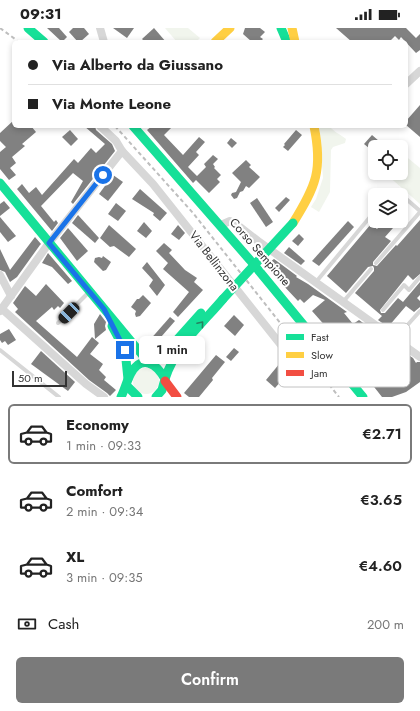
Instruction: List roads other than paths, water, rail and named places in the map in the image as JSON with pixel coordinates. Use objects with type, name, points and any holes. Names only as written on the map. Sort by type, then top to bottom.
[{"type":"street","points":[[28,28],[42,40]]},
{"type":"street","points":[[100,28],[103,40]]},
{"type":"street","points":[[217,40],[230,28]]},
{"type":"street","points":[[280,28],[286,40]]},
{"type":"street","points":[[292,28],[295,40]]},
{"type":"street","points":[[408,82],[420,71]]},
{"type":"street","name":"Via Bellinzona","points":[[102,128],[116,141],[122,151],[153,184],[278,341]]},
{"type":"street","name":"Corso Sempione","points":[[136,128],[304,323]]},
{"type":"street","points":[[290,221],[309,180],[311,163],[310,142],[306,128]]},
{"type":"street","points":[[121,397],[131,374],[136,367],[151,363],[167,351],[290,221],[309,198],[315,182],[317,164],[317,141],[314,128]]},
{"type":"street","points":[[104,397],[86,384],[1,310],[49,243],[122,151]]},
{"type":"street","points":[[0,184],[89,292],[151,363],[161,372],[178,397]]},
{"type":"street","points":[[221,225],[230,221],[236,224],[373,323]]},
{"type":"street","points":[[0,275],[11,296]]},
{"type":"street","points":[[156,397],[162,390],[169,366],[175,355],[220,296]]},
{"type":"street","points":[[104,309],[125,350],[128,383],[138,397]]},
{"type":"street","points":[[410,350],[420,357]]},
{"type":"street","name":"Corso Sempione","points":[[355,387],[363,397]]},
{"type":"lane","points":[[376,263],[420,211],[408,200]]},
{"type":"lane","points":[[316,283],[368,220]]},
{"type":"lane","points":[[343,302],[371,269]]},
{"type":"lane","points":[[383,310],[404,285],[409,290],[420,277]]},
{"type":"lane","points":[[58,323],[89,292]]},
{"type":"lane","points":[[409,323],[420,311]]},
{"type":"lane","points":[[0,350],[59,397]]},
{"type":"railway","points":[[0,28],[16,40]]},
{"type":"railway","points":[[117,128],[193,213],[280,323]]},
{"type":"railway","points":[[331,387],[339,397]]}]
